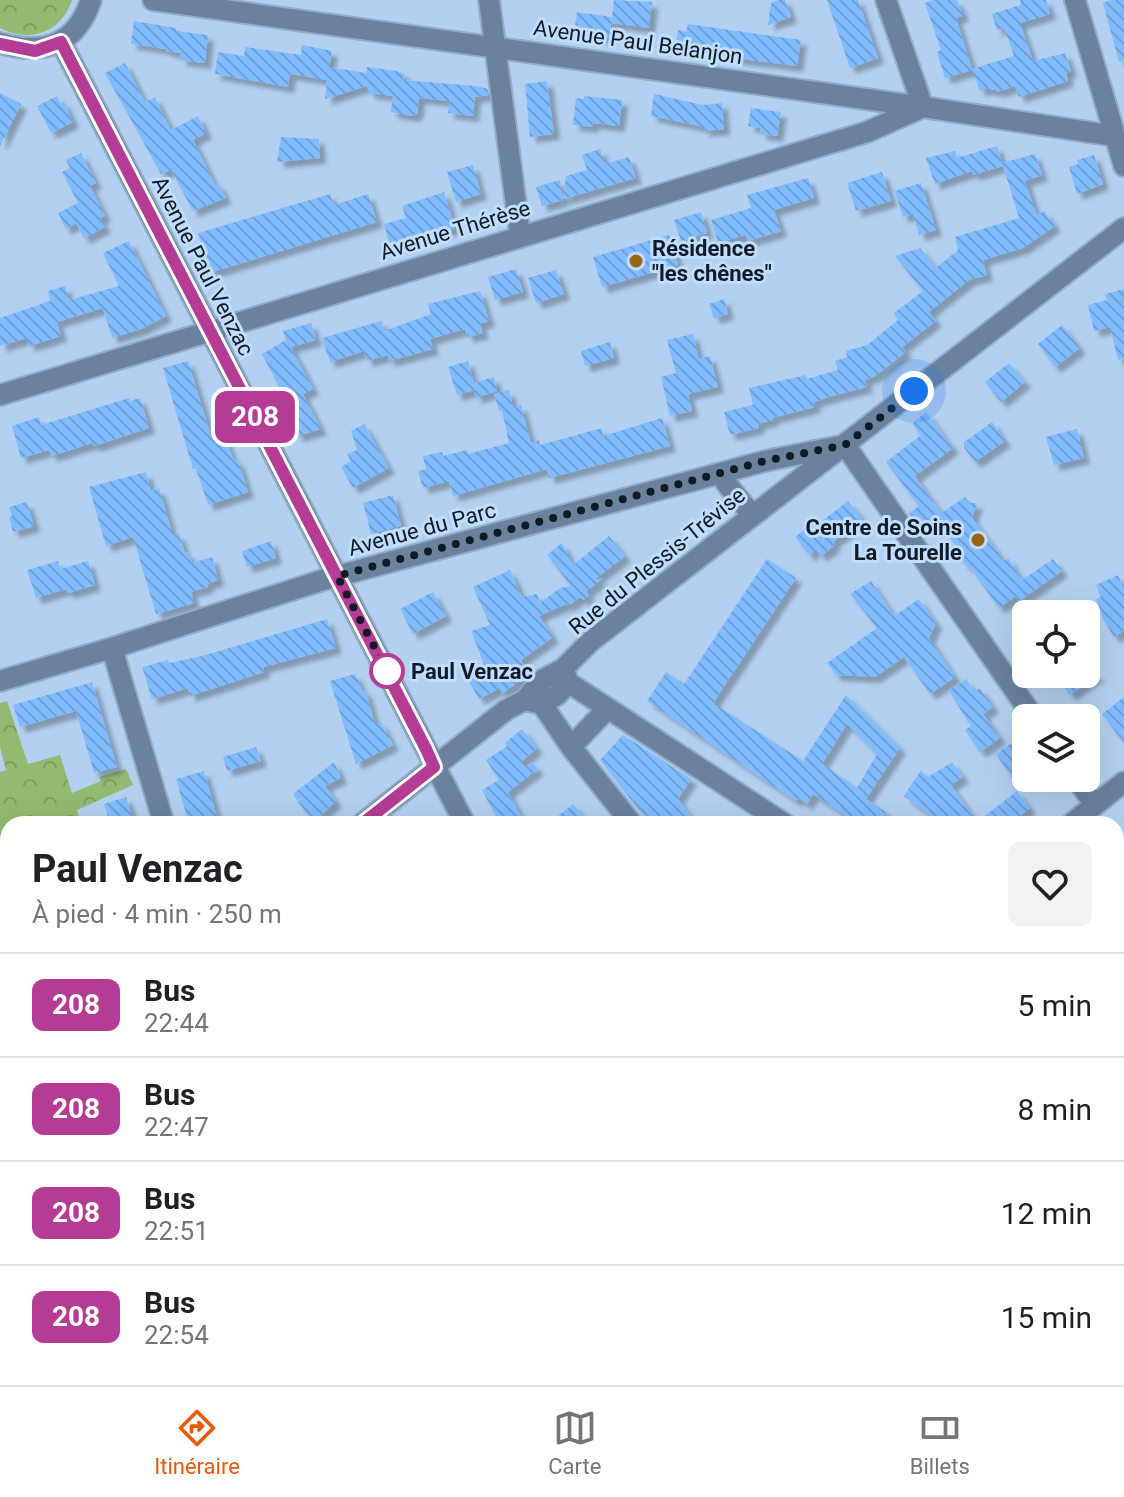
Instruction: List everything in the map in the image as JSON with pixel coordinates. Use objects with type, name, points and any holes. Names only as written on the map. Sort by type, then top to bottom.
[{"type":"street","points":[[0,45],[35,51],[61,42],[77,28],[91,0]]},
{"type":"street","name":"Avenue Paul Belanjon","points":[[153,0],[1115,136]]},
{"type":"street","points":[[489,0],[520,235]]},
{"type":"street","points":[[886,0],[923,107]]},
{"type":"street","points":[[1075,0],[1124,166]]},
{"type":"street","name":"Avenue Paul Venzac","points":[[61,42],[461,816]]},
{"type":"street","name":"Avenue Thérèse","points":[[0,395],[867,132],[923,107]]},
{"type":"street","name":"Rue du Plessis-Trévise","points":[[372,816],[506,710],[557,695],[566,676],[591,641],[1124,228]]},
{"type":"street","points":[[845,445],[1024,704]]},
{"type":"street","name":"Avenue du Parc","points":[[0,681],[337,576],[765,461],[845,445]]},
{"type":"street","points":[[721,473],[752,515]]},
{"type":"street","points":[[112,648],[162,816]]},
{"type":"street","points":[[566,676],[607,709],[773,816]]},
{"type":"street","points":[[534,702],[626,816]]},
{"type":"street","points":[[571,747],[607,709]]},
{"type":"street","points":[[1081,816],[1124,782]]},
{"type":"street","points":[[1086,792],[1095,805]]},
{"type":"green space","points":[[0,0],[72,0],[61,20],[52,27],[33,35],[22,35],[0,28]]},
{"type":"green space","points":[[7,701],[28,764],[60,755],[72,793],[101,781],[100,777],[126,769],[133,785],[77,810],[79,816],[0,816],[0,772],[6,770],[0,747],[0,703]]},
{"type":"building","points":[[614,0],[652,2],[649,28],[611,23]]},
{"type":"building","points":[[785,0],[791,17],[768,25],[771,3]]},
{"type":"building","points":[[827,0],[858,0],[878,58],[850,68]]},
{"type":"building","points":[[957,0],[963,16],[956,18],[972,69],[1014,56],[1004,28],[997,30],[992,14],[1021,5],[1020,0],[1046,0],[1050,14],[1020,23],[1033,61],[1065,53],[1071,71],[1066,73],[1068,81],[1019,97],[1015,86],[997,92],[989,88],[980,91],[972,70],[945,78],[937,52],[941,50],[925,3]]},
{"type":"building","points":[[1124,0],[1124,61],[1119,62],[1103,3]]},
{"type":"building","points":[[577,12],[612,17],[609,38],[574,35]]},
{"type":"building","points":[[134,21],[208,35],[205,63],[180,60],[181,53],[166,49],[131,44]]},
{"type":"building","points":[[688,24],[801,40],[797,66],[676,47],[678,30],[686,32]]},
{"type":"building","points":[[302,45],[332,51],[329,67],[366,73],[367,67],[397,71],[404,74],[403,80],[476,86],[488,89],[488,95],[475,97],[473,116],[448,113],[450,101],[419,98],[417,114],[412,116],[391,112],[393,96],[369,93],[367,86],[325,99],[327,80],[290,74],[288,87],[215,74],[218,52],[244,56],[245,47],[301,55]]},
{"type":"building","points":[[125,63],[145,102],[155,97],[171,130],[198,116],[206,133],[193,140],[215,185],[218,184],[226,198],[193,211],[171,170],[161,174],[105,73]]},
{"type":"building","points":[[547,81],[554,134],[530,137],[525,84]]},
{"type":"building","points":[[0,93],[21,104],[0,146]]},
{"type":"building","points":[[654,94],[703,105],[722,103],[724,129],[704,131],[704,127],[651,116]]},
{"type":"building","points":[[57,96],[61,104],[64,102],[73,122],[51,133],[37,106]]},
{"type":"building","points":[[584,96],[622,100],[619,126],[592,123],[593,127],[573,125],[576,98],[584,99]]},
{"type":"building","points":[[751,108],[781,112],[777,136],[760,134],[761,128],[748,126]]},
{"type":"building","points":[[281,137],[319,139],[320,158],[277,162]]},
{"type":"building","points":[[997,146],[1002,163],[1035,154],[1042,175],[1025,181],[1037,216],[1044,211],[1055,226],[1023,248],[983,260],[987,275],[969,280],[929,312],[936,321],[902,347],[906,352],[865,380],[867,387],[814,402],[815,407],[772,418],[758,424],[759,428],[730,435],[724,412],[753,405],[749,388],[806,375],[807,379],[838,370],[835,361],[847,357],[846,351],[867,345],[898,320],[894,313],[923,291],[895,256],[920,248],[936,268],[958,250],[955,237],[1019,218],[1003,166],[973,175],[972,171],[935,184],[926,158],[955,151],[957,158]]},
{"type":"building","points":[[600,149],[605,164],[629,157],[636,178],[563,199],[566,176],[587,170],[582,155]]},
{"type":"building","points":[[81,153],[96,183],[90,186],[105,216],[100,218],[105,227],[84,238],[76,223],[66,229],[58,213],[78,203],[62,172],[70,168],[66,160]]},
{"type":"building","points":[[1094,155],[1103,184],[1077,194],[1069,167],[1078,164],[1077,160]]},
{"type":"building","points":[[473,165],[481,194],[456,202],[447,172]]},
{"type":"building","points":[[882,172],[891,201],[856,211],[847,183]]},
{"type":"building","points":[[808,178],[814,198],[774,210],[781,231],[748,241],[746,235],[718,243],[711,220],[751,208],[747,195]]},
{"type":"building","points":[[560,180],[563,200],[542,206],[536,187]]},
{"type":"building","points":[[921,183],[936,230],[919,235],[913,214],[903,217],[895,191]]},
{"type":"building","points":[[444,192],[455,228],[390,246],[384,224],[406,218],[402,206]]},
{"type":"building","points":[[330,194],[334,205],[368,194],[377,222],[209,273],[198,233]]},
{"type":"building","points":[[701,212],[707,233],[681,241],[674,220]]},
{"type":"building","name":"Résidence \"les chênes\"","points":[[669,235],[678,265],[602,287],[593,257]]},
{"type":"building","points":[[129,241],[166,316],[141,329],[112,338],[103,308],[57,322],[61,336],[29,346],[27,338],[0,346],[0,318],[50,301],[48,291],[65,286],[69,300],[119,286],[103,253]]},
{"type":"building","points":[[516,269],[523,292],[495,300],[488,277]]},
{"type":"building","points":[[556,270],[564,294],[536,303],[528,278]]},
{"type":"building","points":[[1124,289],[1124,359],[1118,360],[1110,327],[1094,331],[1088,305],[1107,300],[1105,294]]},
{"type":"building","points":[[480,291],[489,321],[480,324],[483,333],[468,337],[465,329],[430,339],[433,349],[389,361],[388,355],[367,361],[364,351],[330,362],[322,338],[381,321],[384,331],[431,314],[428,304]]},
{"type":"building","points":[[724,299],[728,314],[714,318],[709,304]]},
{"type":"building","points":[[311,323],[316,340],[291,347],[313,389],[303,394],[321,429],[298,436],[282,404],[287,402],[262,354],[286,340],[283,331]]},
{"type":"building","points":[[1062,325],[1080,348],[1055,367],[1038,344]]},
{"type":"building","points":[[693,334],[699,359],[710,356],[718,387],[688,394],[692,411],[670,416],[661,377],[676,373],[667,340]]},
{"type":"building","points":[[610,342],[614,358],[585,366],[581,351]]},
{"type":"building","points":[[188,361],[212,439],[224,436],[233,458],[239,463],[248,492],[208,505],[196,468],[193,469],[163,368]]},
{"type":"building","points":[[468,361],[474,383],[494,377],[497,391],[476,398],[474,390],[457,395],[448,367]]},
{"type":"building","points":[[1009,363],[1025,382],[1001,402],[985,382]]},
{"type":"building","points":[[509,390],[513,407],[521,405],[531,443],[539,440],[540,445],[602,428],[603,436],[662,418],[670,446],[549,478],[547,469],[453,496],[449,481],[423,488],[418,471],[426,469],[423,456],[442,452],[443,456],[467,450],[468,454],[509,443],[502,410],[499,411],[494,394]]},
{"type":"building","points":[[129,398],[130,401],[140,398],[149,428],[94,446],[93,443],[51,456],[49,450],[21,458],[12,426],[39,417],[41,425]]},
{"type":"building","points":[[926,412],[953,448],[915,476],[941,513],[965,497],[970,503],[977,503],[972,518],[1004,561],[1008,558],[1022,580],[1053,559],[1062,571],[1020,600],[1016,596],[999,608],[954,549],[957,548],[936,518],[920,529],[909,513],[919,506],[886,462],[921,435],[912,424]]},
{"type":"building","points":[[992,422],[1005,441],[975,462],[964,448],[964,442]]},
{"type":"building","points":[[364,424],[389,468],[353,488],[341,467],[351,461],[347,454],[357,450],[351,431]]},
{"type":"building","points":[[1077,429],[1084,458],[1054,465],[1046,437]]},
{"type":"building","points":[[146,472],[151,491],[159,488],[173,536],[179,534],[192,563],[212,557],[218,580],[191,592],[194,603],[156,614],[133,537],[106,546],[89,487]]},
{"type":"building","points":[[393,495],[401,526],[371,534],[363,503]]},
{"type":"building","points":[[848,501],[863,520],[833,542],[835,545],[821,556],[815,548],[810,556],[795,537]]},
{"type":"building","points":[[27,502],[34,526],[13,532],[9,507]]},
{"type":"building","points":[[609,536],[625,556],[594,580],[603,578],[586,592],[589,596],[583,600],[580,597],[568,606],[566,604],[539,616],[553,637],[521,660],[528,674],[502,694],[500,688],[479,699],[465,674],[484,664],[471,631],[490,625],[473,587],[510,570],[522,597],[537,594],[540,603],[560,588],[571,586],[547,555],[562,543],[573,565]]},
{"type":"building","points":[[271,541],[276,558],[247,567],[242,551]]},
{"type":"building","points":[[767,559],[796,578],[713,703],[803,761],[846,695],[900,748],[866,799],[886,812],[883,816],[847,816],[813,794],[807,804],[798,798],[796,801],[647,701],[666,672],[684,684]],"holes":[[[847,724],[877,754],[857,788],[822,764]]]},
{"type":"building","points":[[58,561],[60,569],[88,561],[95,585],[36,598],[27,570]]},
{"type":"building","points":[[1118,575],[1124,590],[1124,631],[1114,637],[1103,619],[1100,600],[1096,599],[1101,597],[1096,585]]},
{"type":"building","points":[[871,581],[894,616],[919,599],[936,623],[929,638],[955,677],[930,694],[904,657],[875,677],[836,675],[827,663],[877,628],[850,594]]},
{"type":"building","points":[[433,592],[446,616],[413,634],[400,609]]},
{"type":"building","points":[[327,619],[336,648],[263,667],[264,672],[190,696],[188,688],[152,699],[142,667],[202,656]]},
{"type":"building","points":[[355,674],[363,692],[366,691],[375,725],[381,722],[393,745],[356,764],[330,681]]},
{"type":"building","points":[[966,679],[975,692],[980,688],[993,707],[983,714],[1000,738],[980,752],[965,730],[971,726],[949,691]]},
{"type":"building","points":[[92,682],[117,767],[94,773],[76,711],[20,727],[13,705]]},
{"type":"building","points":[[1065,688],[1080,688],[1070,695]]},
{"type":"building","points":[[1124,697],[1124,743],[1102,714]]},
{"type":"building","points":[[522,729],[537,748],[521,762],[524,767],[533,763],[538,769],[508,792],[521,816],[496,816],[482,790],[499,780],[486,760],[507,746],[505,743]]},
{"type":"building","points":[[623,735],[691,779],[678,799],[691,816],[644,816],[600,760]]},
{"type":"building","points":[[1012,743],[1012,778],[996,754]]},
{"type":"building","points":[[256,747],[261,761],[227,771],[223,757]]},
{"type":"building","points":[[334,762],[341,778],[325,786],[336,801],[320,816],[309,816],[298,802],[303,798],[297,800],[293,794]]},
{"type":"building","points":[[952,762],[963,777],[951,785],[973,816],[932,816],[904,796],[921,770],[928,777]]},
{"type":"building","points":[[204,771],[217,816],[187,816],[176,779]]},
{"type":"building","points":[[1016,792],[1030,808],[1020,816],[985,816]]},
{"type":"building","points":[[126,797],[132,816],[108,816],[104,804]]},
{"type":"building","points":[[573,804],[583,816],[558,816]]},
{"type":"bus line","name":"208","points":[[0,44],[35,51],[61,42],[426,749],[434,767],[372,816]]},
{"type":"place","name":"Résidence \"les chênes\"","points":[[636,261]]},
{"type":"place","name":"Centre de Soins La Tourelle","points":[[978,540]]},
{"type":"place","name":"Paul Venzac","points":[[387,671]]},
{"type":"route","points":[[387,671],[337,576],[765,461],[845,445],[914,391]]}]
